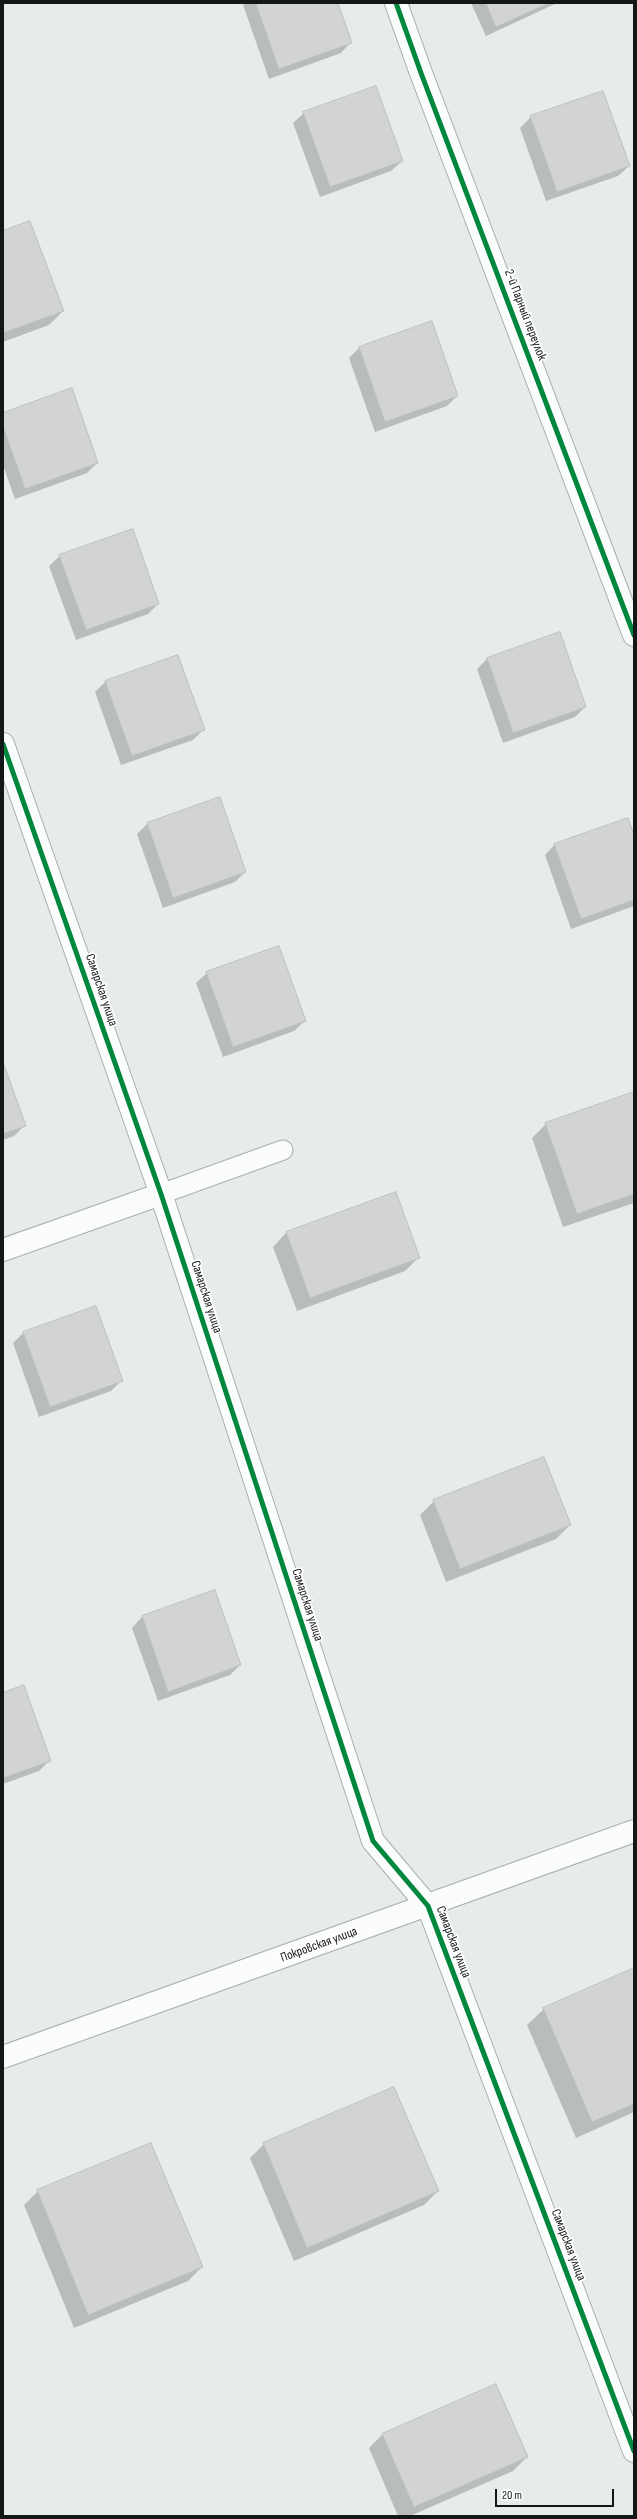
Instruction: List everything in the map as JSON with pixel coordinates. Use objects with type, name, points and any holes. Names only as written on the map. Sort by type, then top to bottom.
[{"type":"street","name":"2-й Парный переулок","points":[[396,3],[421,73],[634,635]]},
{"type":"street","name":"Самарская улица","points":[[3,744],[161,1194],[373,1841],[428,1906],[634,2451]]},
{"type":"street","points":[[3,1250],[161,1194]]},
{"type":"street","name":"Покровская улица","points":[[3,2057],[634,1831]]},
{"type":"lane","points":[[161,1194],[283,1150]]},
{"type":"building","points":[[256,3],[338,3],[352,43],[279,69]]},
{"type":"building","points":[[486,3],[549,3],[496,27]]},
{"type":"building","points":[[376,86],[403,161],[330,187],[303,112]]},
{"type":"building","points":[[603,91],[630,166],[557,192],[530,116]]},
{"type":"building","points":[[30,221],[64,311],[3,333],[3,231]]},
{"type":"building","points":[[432,321],[458,396],[385,422],[359,347]]},
{"type":"building","points":[[72,388],[98,463],[25,489],[3,427],[3,413]]},
{"type":"building","points":[[133,529],[159,604],[86,630],[59,555]]},
{"type":"building","points":[[560,632],[586,707],[513,733],[487,658]]},
{"type":"building","points":[[178,655],[205,730],[132,756],[105,681]]},
{"type":"building","points":[[220,797],[246,872],[173,898],[147,823]]},
{"type":"building","points":[[628,818],[634,835],[634,900],[581,919],[554,844]]},
{"type":"building","points":[[279,946],[306,1021],[233,1047],[206,972]]},
{"type":"building","points":[[3,1062],[26,1126],[3,1134]]},
{"type":"building","points":[[634,1092],[634,1194],[577,1214],[545,1123]]},
{"type":"building","points":[[396,1192],[420,1258],[310,1298],[286,1232]]},
{"type":"building","points":[[96,1306],[123,1381],[50,1407],[23,1332]]},
{"type":"building","points":[[544,1457],[571,1525],[460,1569],[433,1500]]},
{"type":"building","points":[[215,1590],[241,1665],[168,1692],[142,1616]]},
{"type":"building","points":[[24,1685],[51,1761],[3,1778],[3,1693]]},
{"type":"building","points":[[634,1968],[634,2104],[592,2122],[543,2008]]},
{"type":"building","points":[[394,2087],[439,2191],[307,2248],[263,2143]]},
{"type":"building","points":[[151,2143],[203,2267],[88,2315],[37,2190]]},
{"type":"building","points":[[496,2384],[528,2457],[414,2507],[382,2434]]},
{"type":"cycle path","points":[[396,3],[421,73],[634,635]]},
{"type":"cycle path","points":[[3,744],[161,1194],[373,1841],[428,1906],[634,2451]]}]
